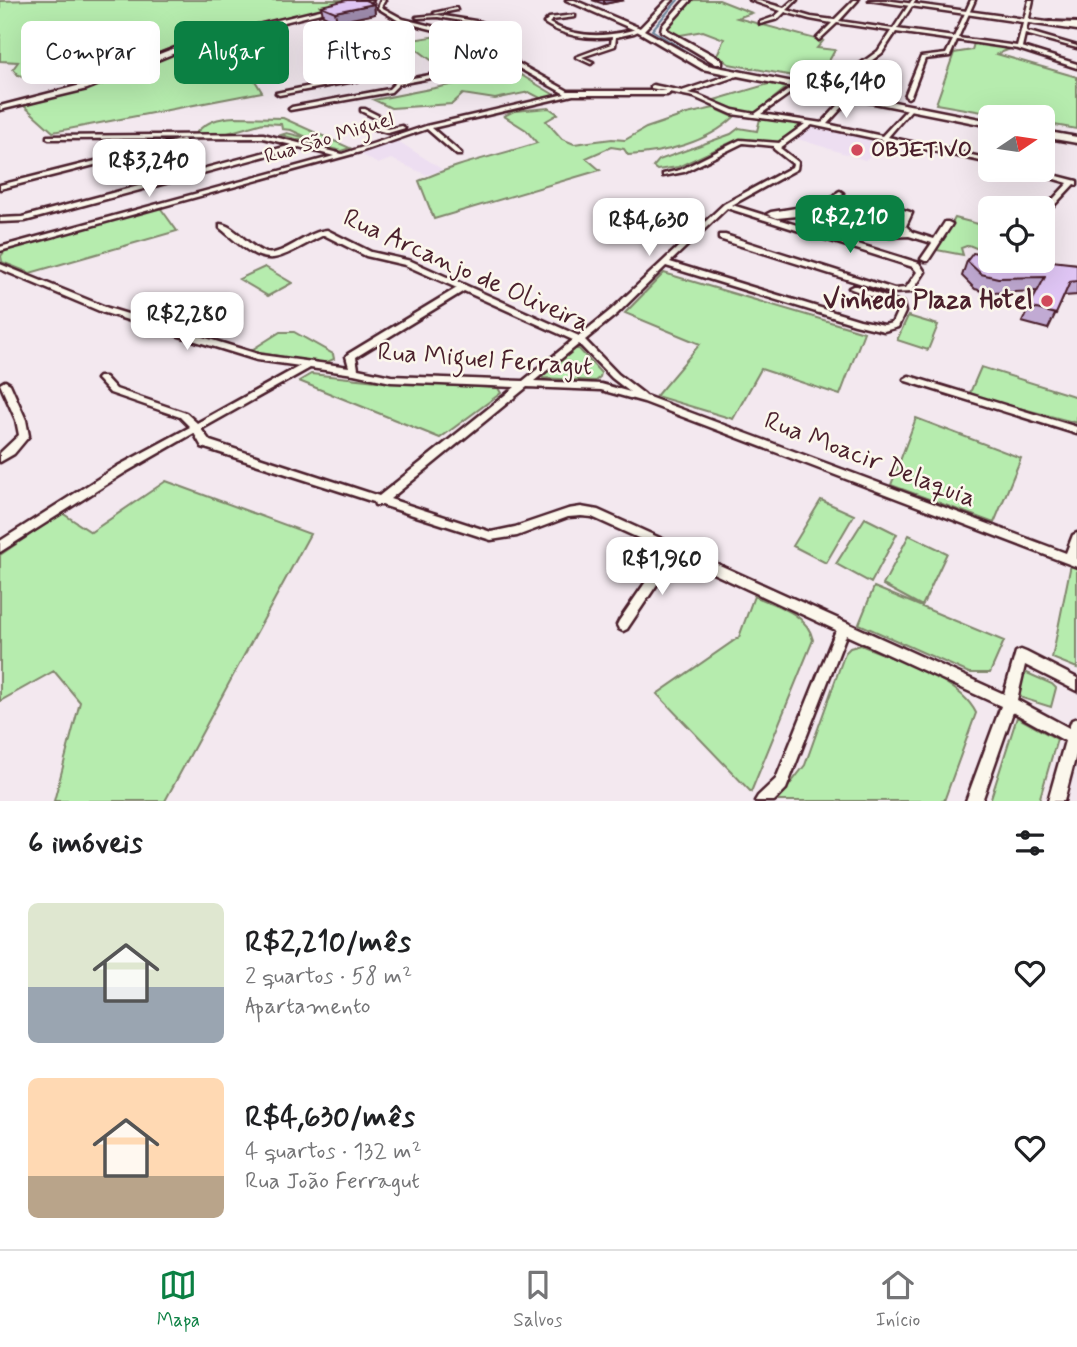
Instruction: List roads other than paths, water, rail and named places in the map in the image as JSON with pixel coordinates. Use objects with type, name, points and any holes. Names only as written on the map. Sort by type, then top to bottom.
[{"type":"main road","points":[[0,108],[84,87],[213,36],[366,1],[382,0]]},
{"type":"main road","points":[[569,0],[644,31],[705,66],[797,86],[978,114]]},
{"type":"main road","points":[[644,31],[672,0],[686,1]]},
{"type":"main road","points":[[872,0],[912,3],[1077,27]]},
{"type":"main road","points":[[644,31],[664,27],[686,1]]},
{"type":"main road","points":[[664,27],[664,31],[715,61],[909,109],[978,122]]},
{"type":"main road","points":[[1055,128],[1077,131]]},
{"type":"main road","points":[[1055,136],[1077,140]]},
{"type":"street","points":[[382,0],[379,4],[381,9],[401,20],[429,27]]},
{"type":"street","points":[[752,0],[784,11],[835,22],[1019,48],[1077,65]]},
{"type":"street","points":[[762,23],[776,19],[795,0]]},
{"type":"street","points":[[820,39],[856,0]]},
{"type":"street","points":[[908,96],[923,58],[948,55],[973,0]]},
{"type":"street","points":[[1019,48],[1031,0]]},
{"type":"street","points":[[823,125],[850,93],[862,65],[875,57],[912,3]]},
{"type":"street","points":[[401,20],[456,9]]},
{"type":"street","points":[[418,17],[438,16],[469,21]]},
{"type":"street","points":[[573,16],[551,19],[546,23],[575,35],[614,36],[644,31]]},
{"type":"street","points":[[1024,32],[1077,47]]},
{"type":"street","points":[[591,63],[578,57],[613,45],[614,36]]},
{"type":"street","points":[[522,68],[571,94]]},
{"type":"street","points":[[279,93],[371,76],[392,78],[429,71]]},
{"type":"street","points":[[681,93],[738,74]]},
{"type":"street","points":[[292,109],[391,90],[397,83],[429,77]]},
{"type":"street","points":[[757,116],[797,86]]},
{"type":"street","points":[[653,87],[681,93],[733,112],[823,125],[978,158]]},
{"type":"street","name":"Rua São Miguel","points":[[0,248],[327,159],[426,128],[571,94],[681,93]]},
{"type":"street","points":[[884,138],[909,109]]},
{"type":"street","points":[[363,110],[384,120],[372,125],[377,128],[395,131],[412,125],[426,128],[459,154]]},
{"type":"street","points":[[665,175],[681,171],[742,141],[778,145],[811,123]]},
{"type":"street","points":[[49,137],[263,136],[341,155]]},
{"type":"street","points":[[0,187],[195,137]]},
{"type":"street","points":[[0,220],[22,219],[299,145]]},
{"type":"street","points":[[379,502],[580,340],[726,205],[797,166],[776,148],[778,145]]},
{"type":"street","points":[[317,150],[327,159]]},
{"type":"street","points":[[1055,177],[1074,182],[1055,202]]},
{"type":"street","points":[[825,211],[840,193]]},
{"type":"street","points":[[734,199],[771,214],[787,217],[825,211],[861,216],[902,226],[909,234]]},
{"type":"street","points":[[861,216],[867,204],[874,203],[908,213],[902,226]]},
{"type":"street","points":[[722,237],[894,291],[909,290],[921,272],[916,265],[726,205]]},
{"type":"street","points":[[825,211],[843,228],[879,250],[892,235]]},
{"type":"street","points":[[925,259],[948,224]]},
{"type":"street","name":"Rua Arcanjo de Oliveira","points":[[223,226],[247,248],[265,257],[273,258],[326,232],[369,254],[408,263],[580,340],[615,376],[647,400]]},
{"type":"street","points":[[843,228],[892,235],[909,234],[936,242]]},
{"type":"street","points":[[664,263],[858,322],[884,328],[895,325],[901,312],[900,305],[853,288]]},
{"type":"street","name":"Rua Miguel Ferragut","points":[[0,266],[105,310],[260,358],[391,379],[601,387],[647,400]]},
{"type":"street","points":[[354,371],[351,356],[463,288]]},
{"type":"street","points":[[0,547],[122,469],[307,366]]},
{"type":"street","points":[[601,387],[615,376]]},
{"type":"street","points":[[102,379],[113,391],[183,415],[191,421],[206,444],[491,536],[508,535],[571,512],[584,511],[674,550],[1075,731],[1056,801]]},
{"type":"street","points":[[909,379],[1077,431]]},
{"type":"street","points":[[0,458],[24,436],[21,420],[5,384]]},
{"type":"street","name":"Rua Moacir Delaquia","points":[[647,400],[1074,561]]},
{"type":"street","points":[[1074,561],[1077,538]]},
{"type":"street","points":[[623,625],[674,550]]},
{"type":"street","points":[[763,801],[781,784],[843,627]]},
{"type":"street","points":[[974,801],[1009,703],[1021,656],[1077,685]]},
{"type":"waterway","points":[[678,0],[652,30],[703,62],[830,90]]},
{"type":"waterway","points":[[822,88],[846,93]]},
{"type":"waterway","points":[[1055,132],[1077,136]]},
{"type":"place","name":"OBJETIVO","points":[[857,150]]},
{"type":"place","name":"Vinhedo Plaza Hotel","points":[[1047,301]]}]
